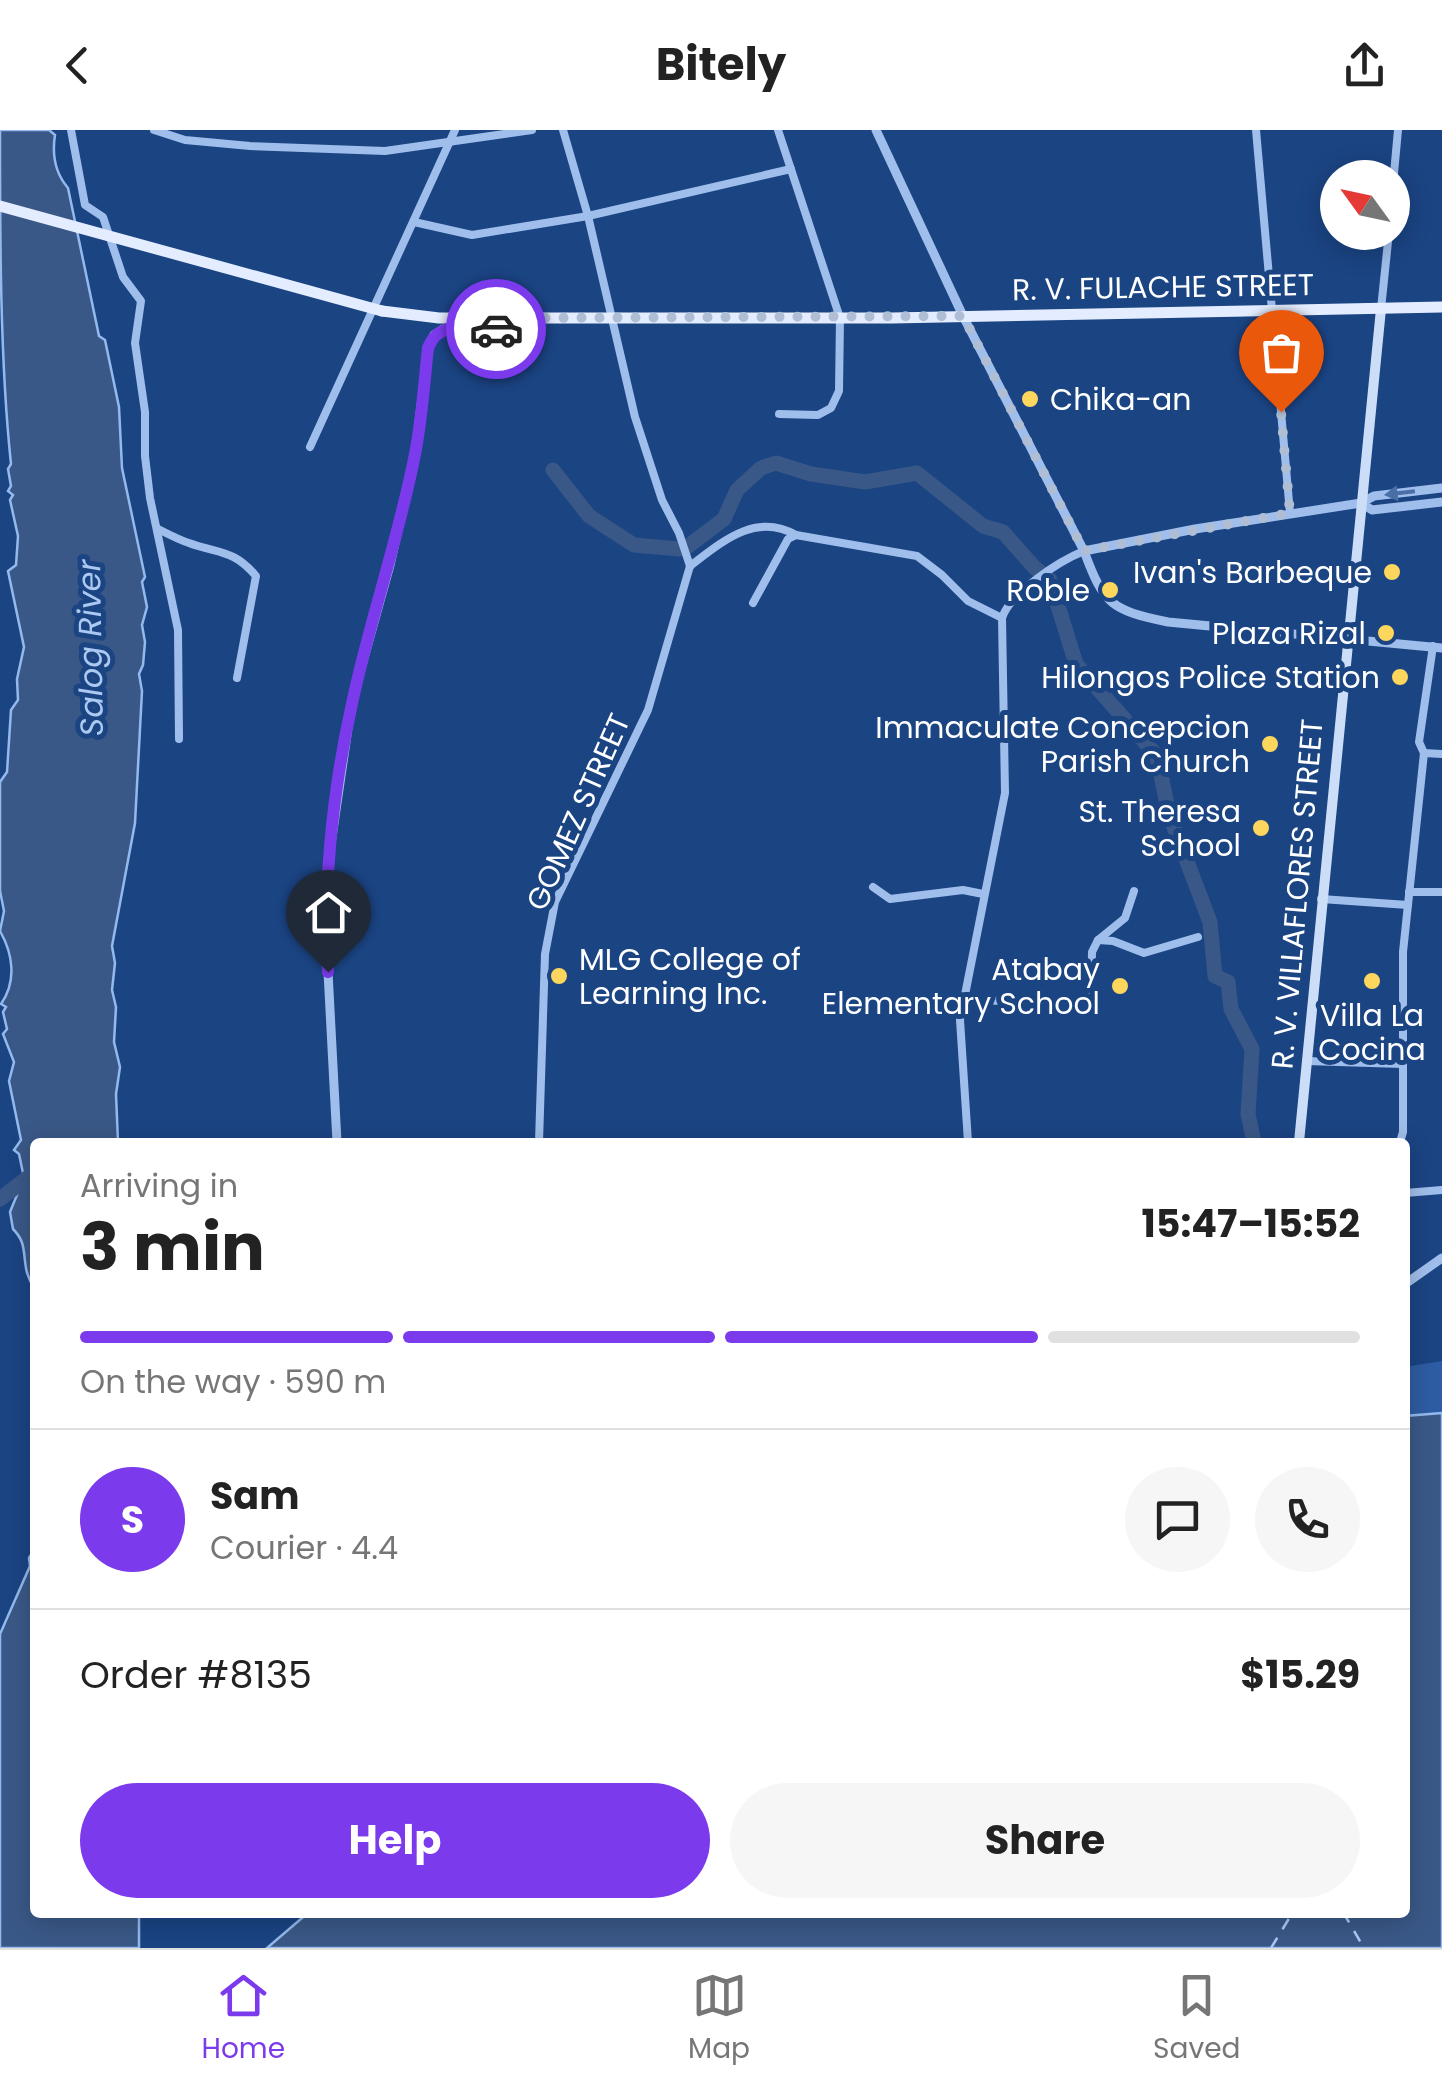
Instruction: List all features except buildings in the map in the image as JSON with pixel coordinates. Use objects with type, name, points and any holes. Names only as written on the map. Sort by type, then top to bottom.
[{"type":"main road","name":"R. V. FULACHE STREET","points":[[0,206],[382,310],[438,318],[840,318],[1442,307]]},
{"type":"main road","name":"R. V. VILLAFLORES STREET","points":[[1299,1138],[1381,310]]},
{"type":"street","points":[[72,130],[84,205],[104,217],[123,277],[141,302],[135,343],[145,412],[144,456],[178,630],[180,739]]},
{"type":"street","points":[[154,130],[184,140],[385,151],[532,130]]},
{"type":"street","points":[[310,447],[455,130]]},
{"type":"street","points":[[563,130],[588,216],[636,417],[662,500],[690,566],[724,540],[751,527],[780,526],[796,535],[917,556],[968,602],[1002,618]]},
{"type":"street","points":[[778,130],[840,318],[839,391],[832,408],[818,415],[779,414]]},
{"type":"street","points":[[876,130],[963,316],[1084,551],[1098,588],[1132,614],[1168,622],[1437,647],[1419,742],[1424,753],[1402,952],[1400,1138]]},
{"type":"street","points":[[1256,130],[1290,513]]},
{"type":"street","points":[[1395,160],[1398,130]]},
{"type":"street","points":[[414,222],[472,235],[588,216],[791,169]]},
{"type":"street","name":"R. V. VILLAFLORES STREET","points":[[1381,310],[1387,250]]},
{"type":"street","points":[[337,1138],[326,934],[327,871],[352,700],[390,566],[415,455],[428,348],[434,335],[443,329],[516,330],[527,318]]},
{"type":"street","points":[[968,1138],[960,1020],[1005,793],[1002,618],[1009,602],[1067,558],[1084,551],[1360,503],[1374,496],[1442,488]]},
{"type":"street","points":[[1360,503],[1372,510],[1442,502]]},
{"type":"street","points":[[158,529],[192,544],[222,550],[256,576],[237,678]]},
{"type":"street","points":[[754,604],[788,539],[796,535]]},
{"type":"street","name":"GOMEZ STREET","points":[[539,1138],[545,954],[556,902],[648,710],[690,566]]},
{"type":"street","points":[[1424,753],[1442,754]]},
{"type":"street","points":[[873,887],[890,899],[963,890],[983,894]]},
{"type":"street","points":[[962,1001],[1091,1000],[1092,952],[1098,940],[1125,918],[1134,891]]},
{"type":"street","points":[[1409,892],[1442,892]]},
{"type":"street","points":[[1321,900],[1408,905]]},
{"type":"street","points":[[1098,940],[1113,941],[1144,953],[1170,948],[1198,936]]},
{"type":"street","points":[[1306,1061],[1403,1064]]},
{"type":"street","points":[[1410,1193],[1442,1190]]},
{"type":"street","points":[[1410,1280],[1442,1258]]},
{"type":"shaded area","points":[[1442,1361],[1442,1413],[1410,1416],[1410,1366]]},
{"type":"water","name":"Salog River","points":[[0,130],[49,130],[55,135],[56,163],[68,188],[99,336],[105,340],[119,407],[122,468],[145,577],[142,582],[147,607],[139,674],[142,691],[135,823],[112,946],[114,1042],[120,1067],[116,1094],[118,1138],[30,1138],[30,1279],[10,1212],[24,1178],[19,1154],[14,1150],[21,1140],[9,1081],[14,1062],[3,1034],[7,1029],[3,1012],[6,1007],[1,1004],[11,968],[0,931],[4,911],[0,891],[0,782],[7,772],[11,710],[18,700],[17,679],[24,647],[8,571],[16,565],[18,536],[10,500],[13,495],[8,491],[11,464],[1,255]]},
{"type":"water","points":[[1442,1413],[1442,1948],[267,1948],[302,1918],[1410,1918],[1410,1416]]},
{"type":"water","points":[[30,1566],[30,1918],[139,1918],[139,1948],[0,1948],[0,1634]]},
{"type":"waterway","points":[[687,547],[724,519],[737,490],[761,468],[776,463],[811,474],[865,482],[917,473],[983,526],[1003,532],[1050,580],[1076,664],[1157,756],[1169,814],[1210,922],[1215,976],[1228,982],[1231,1009],[1252,1049],[1248,1114],[1253,1138]]},
{"type":"waterway","points":[[553,470],[589,516],[634,545],[679,549]]},
{"type":"waterway","points":[[0,1199],[30,1176]]},
{"type":"ferry route","points":[[1271,1948],[1289,1918]]},
{"type":"ferry route","points":[[1346,1918],[1364,1948]]},
{"type":"way so far","points":[[496,329],[520,328],[529,318],[963,316],[1084,551],[1290,513],[1281,412]]},
{"type":"place","name":"Chika-an","points":[[1030,399]]},
{"type":"place","name":"Ivan's Barbeque","points":[[1392,572]]},
{"type":"place","name":"Roble","points":[[1110,590]]},
{"type":"place","name":"Plaza Rizal","points":[[1386,633]]},
{"type":"place","name":"Hilongos Police Station","points":[[1400,677]]},
{"type":"place","name":"Immaculate Concepcion Parish Church","points":[[1270,744]]},
{"type":"place","name":"St. Theresa School","points":[[1261,828]]},
{"type":"place","name":"MLG College of Learning Inc.","points":[[559,976]]},
{"type":"place","name":"Villa La Cocina","points":[[1372,981]]},
{"type":"place","name":"Atabay Elementary School","points":[[1120,986]]},
{"type":"route","points":[[328,972],[325,900],[338,784],[352,700],[390,566],[415,455],[428,348],[434,335],[443,329],[496,329]]}]
